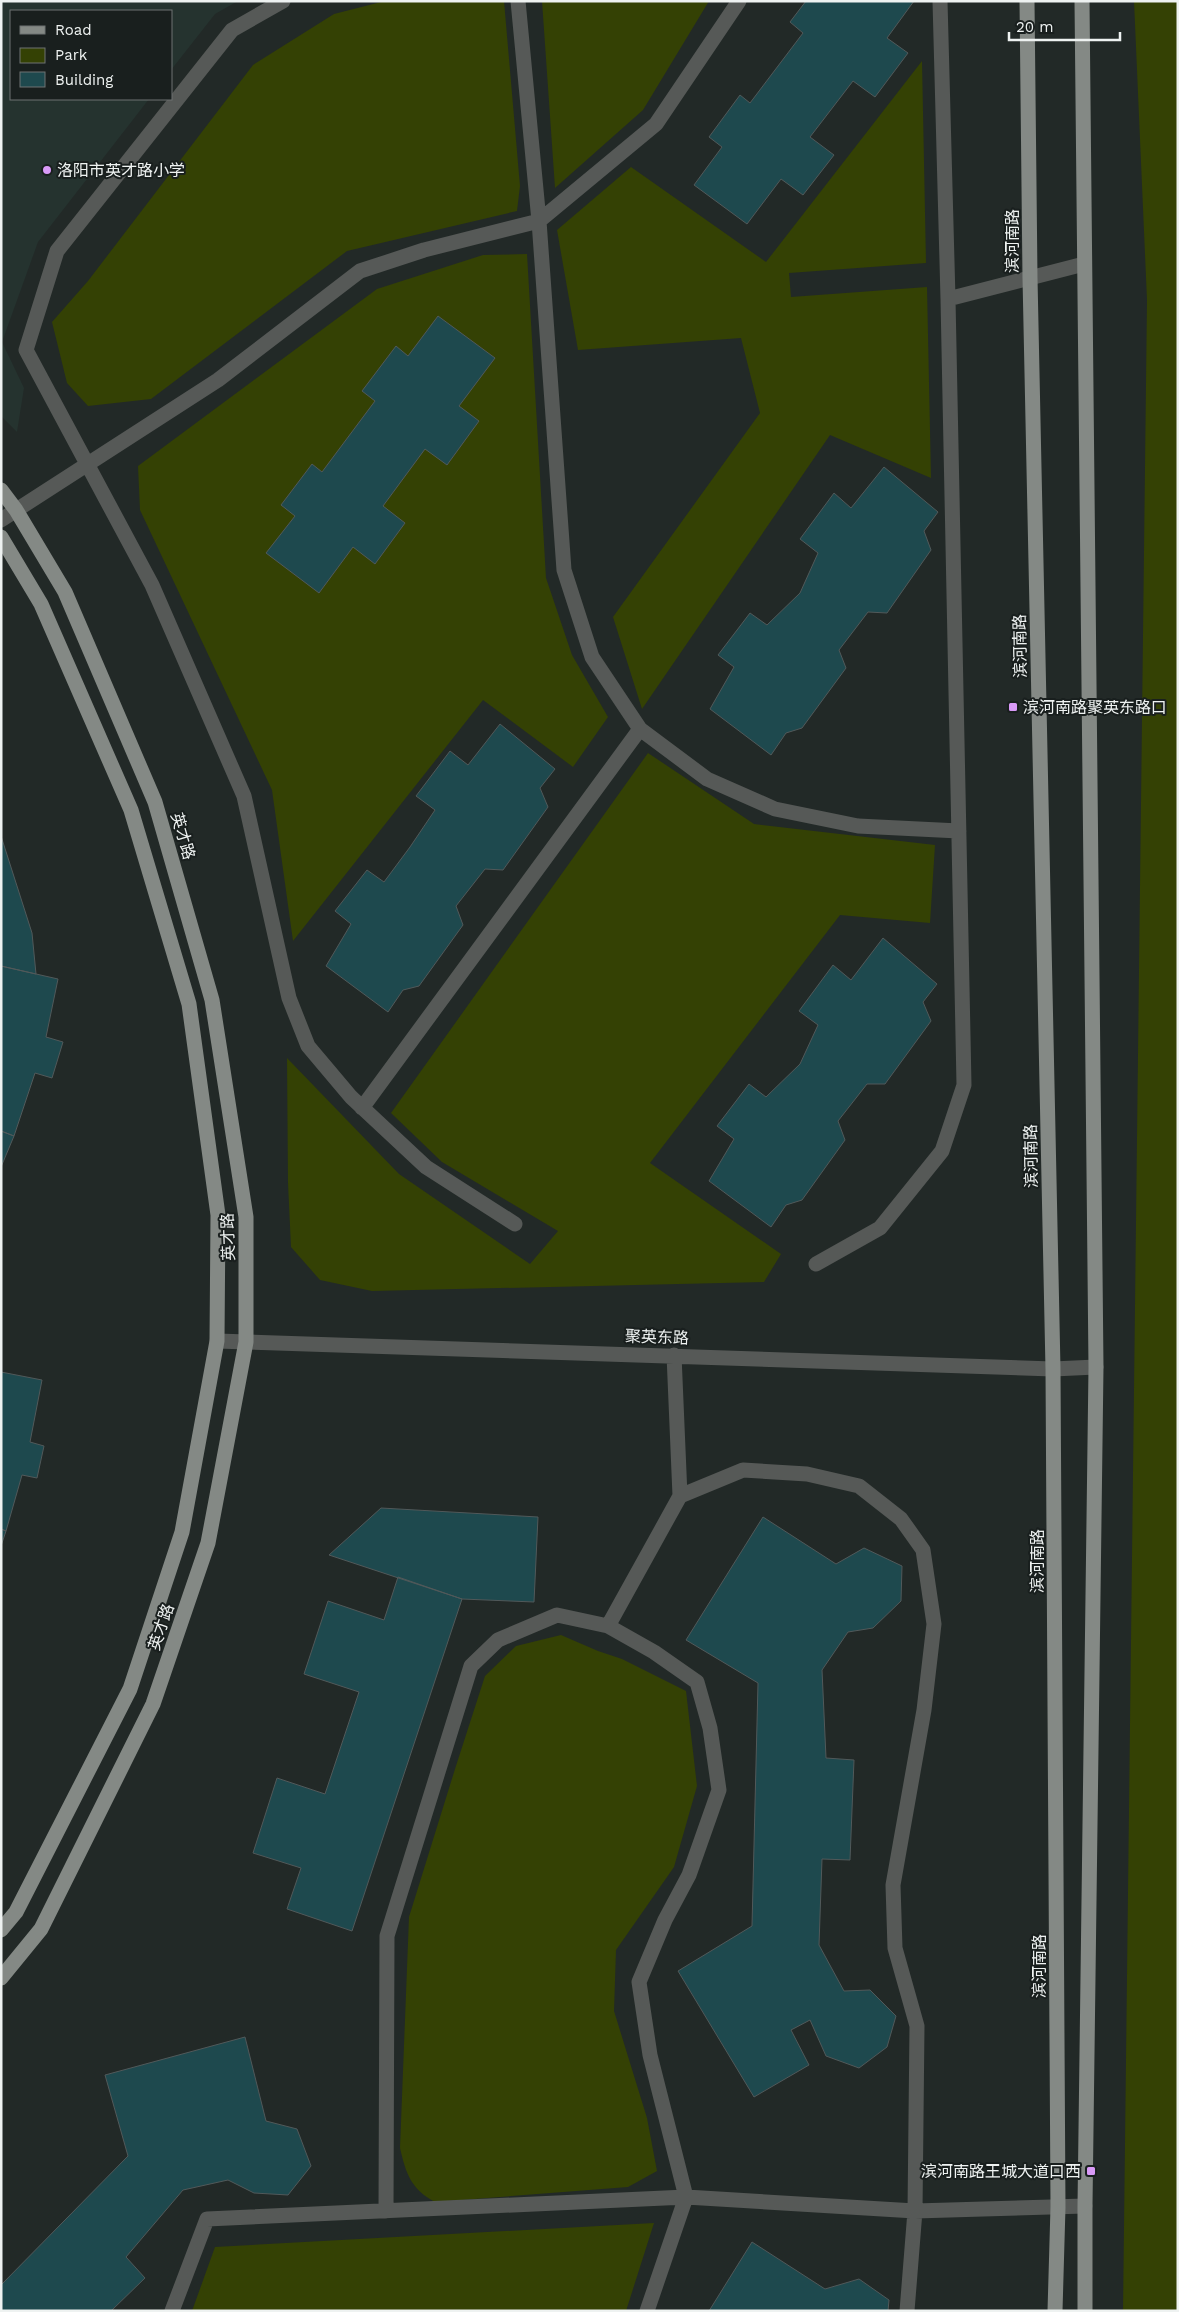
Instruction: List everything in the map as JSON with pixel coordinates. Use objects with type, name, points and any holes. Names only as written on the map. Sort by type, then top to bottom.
[{"type":"main road","name":"滨河南路","points":[[1027,1],[1030,278],[1053,1369],[1058,2207],[1055,2311]]},
{"type":"main road","points":[[1082,1],[1096,1367],[1085,2206],[1086,2311]]},
{"type":"main road","name":"英才路","points":[[1,490],[16,510],[65,592],[155,802],[212,1000],[246,1217],[246,1342],[208,1543],[153,1704],[41,1929],[1,1978]]},
{"type":"main road","name":"英才路","points":[[1,536],[41,604],[131,810],[190,1004],[218,1215],[218,1341],[182,1532],[130,1689],[16,1912],[1,1930]]},
{"type":"street","points":[[283,1],[232,30],[57,251],[26,350],[152,585],[244,796],[290,998],[308,1046],[362,1108],[426,1167],[515,1224]]},
{"type":"street","points":[[518,1],[539,221],[564,570],[592,657],[640,729],[707,779],[775,809],[858,826],[959,831]]},
{"type":"street","points":[[1,520],[218,380],[360,271],[424,250],[539,221],[656,124],[739,1]]},
{"type":"street","points":[[816,1264],[880,1228],[942,1150],[964,1086],[940,1]]},
{"type":"street","points":[[948,299],[1084,264]]},
{"type":"street","points":[[362,1108],[640,729]]},
{"type":"street","name":"聚英东路","points":[[218,1341],[1053,1369],[1096,1367]]},
{"type":"street","points":[[608,1626],[680,1496],[674,1355]]},
{"type":"street","points":[[680,1496],[743,1470],[807,1474],[859,1486],[901,1519],[922,1550],[934,1624],[924,1710],[893,1886],[895,1948],[917,2026],[915,2211],[907,2311]]},
{"type":"street","points":[[386,2211],[387,1936],[472,1666],[498,1640],[557,1615],[608,1626],[654,1652],[696,1682],[710,1728],[719,1790],[690,1875],[664,1920],[639,1982],[650,2055],[686,2197],[647,2311]]},
{"type":"street","points":[[172,2311],[207,2220],[686,2197],[915,2211],[1085,2206]]},
{"type":"shaded area","name":"洛阳市英才路小学","points":[[1,1],[238,1],[215,14],[172,69],[172,10],[10,10],[10,100],[148,100],[38,242],[2,342],[24,388],[17,432],[1,416]]},
{"type":"green space","points":[[385,1],[504,1],[520,186],[517,211],[347,251],[151,399],[88,406],[67,383],[52,322],[88,281],[253,65],[334,14]]},
{"type":"green space","points":[[542,1],[709,1],[643,110],[555,188]]},
{"type":"green space","points":[[1134,1],[1178,1],[1178,2311],[1123,2311],[1147,300]]},
{"type":"green space","points":[[922,61],[926,263],[789,273],[791,297],[927,287],[931,478],[830,435],[642,709],[613,617],[760,413],[741,338],[578,350],[557,230],[631,167],[766,262]]},
{"type":"green space","points":[[527,254],[546,578],[572,655],[608,717],[573,767],[483,700],[293,941],[272,790],[140,510],[138,466],[377,289],[483,255]]},
{"type":"green space","points":[[648,753],[754,824],[935,845],[930,923],[840,915],[650,1163],[781,1254],[764,1282],[372,1291],[320,1280],[291,1247],[288,1183],[287,1058],[399,1174],[530,1264],[558,1231],[442,1162],[391,1113]]},
{"type":"green space","points":[[561,1635],[622,1659],[686,1691],[697,1786],[674,1867],[616,1950],[614,2011],[647,2118],[657,2171],[628,2187],[435,2202],[420,2192],[411,2180],[407,2173],[400,2148],[409,1917],[485,1676],[516,1646]]},
{"type":"green space","points":[[654,2223],[626,2311],[192,2311],[215,2247]]},
{"type":"building","points":[[806,1],[914,1],[887,38],[908,53],[875,97],[853,81],[810,137],[834,155],[803,195],[781,179],[747,224],[694,185],[722,147],[709,137],[740,95],[750,103],[803,33],[790,22]]},
{"type":"building","points":[[438,316],[495,358],[459,406],[479,421],[447,465],[425,449],[383,506],[405,523],[375,564],[353,547],[319,593],[266,553],[295,516],[281,505],[312,464],[322,472],[375,401],[362,391],[396,346],[408,356]]},
{"type":"building","points":[[884,467],[938,512],[924,531],[931,550],[887,613],[868,612],[839,650],[846,668],[802,728],[786,733],[771,755],[710,709],[734,667],[718,655],[750,613],[767,625],[800,593],[818,553],[800,539],[834,493],[851,508]]},
{"type":"building","points":[[500,724],[555,769],[540,788],[548,807],[503,870],[485,869],[456,906],[463,925],[419,986],[403,990],[388,1012],[326,966],[351,924],[335,911],[367,870],[384,882],[410,847],[435,810],[416,796],[450,751],[468,765]]},
{"type":"building","points":[[1,836],[32,933],[36,974],[1,966]]},
{"type":"building","points":[[883,938],[937,984],[923,1002],[931,1021],[885,1084],[867,1084],[838,1121],[845,1140],[802,1200],[786,1205],[771,1227],[709,1181],[734,1139],[717,1126],[749,1084],[766,1097],[800,1064],[818,1025],[799,1011],[833,965],[851,980]]},
{"type":"building","points":[[1,966],[58,979],[46,1037],[63,1042],[52,1078],[35,1073],[14,1136],[1,1131]]},
{"type":"building","points":[[1,1131],[14,1136],[1,1167]]},
{"type":"building","points":[[1,1372],[42,1380],[30,1442],[44,1446],[37,1478],[22,1475],[6,1531],[1,1529]]},
{"type":"building","points":[[381,1508],[538,1517],[534,1602],[462,1599],[329,1555]]},
{"type":"building","points":[[763,1517],[836,1564],[864,1548],[902,1566],[901,1601],[873,1628],[848,1632],[822,1670],[826,1758],[854,1760],[850,1860],[822,1859],[819,1945],[844,1991],[870,1990],[896,2016],[887,2047],[859,2068],[826,2056],[810,2020],[791,2030],[809,2065],[754,2097],[678,1971],[752,1926],[758,1683],[686,1640]]},
{"type":"building","points":[[1,1529],[6,1531],[1,1546]]},
{"type":"building","points":[[398,1577],[462,1599],[352,1931],[287,1909],[301,1868],[253,1853],[277,1778],[325,1794],[359,1692],[304,1674],[328,1601],[384,1620]]},
{"type":"building","points":[[245,2037],[266,2121],[297,2129],[311,2166],[288,2195],[254,2193],[228,2180],[183,2190],[126,2257],[145,2278],[111,2311],[1,2311],[1,2285],[128,2156],[105,2075]]},
{"type":"building","points":[[752,2242],[825,2289],[859,2279],[889,2300],[888,2311],[709,2311]]},
{"type":"place","name":"洛阳市英才路小学","points":[[47,170]]},
{"type":"place","name":"滨河南路聚英东路口","points":[[1013,707]]},
{"type":"place","name":"滨河南路王城大道口西","points":[[1091,2171]]}]
